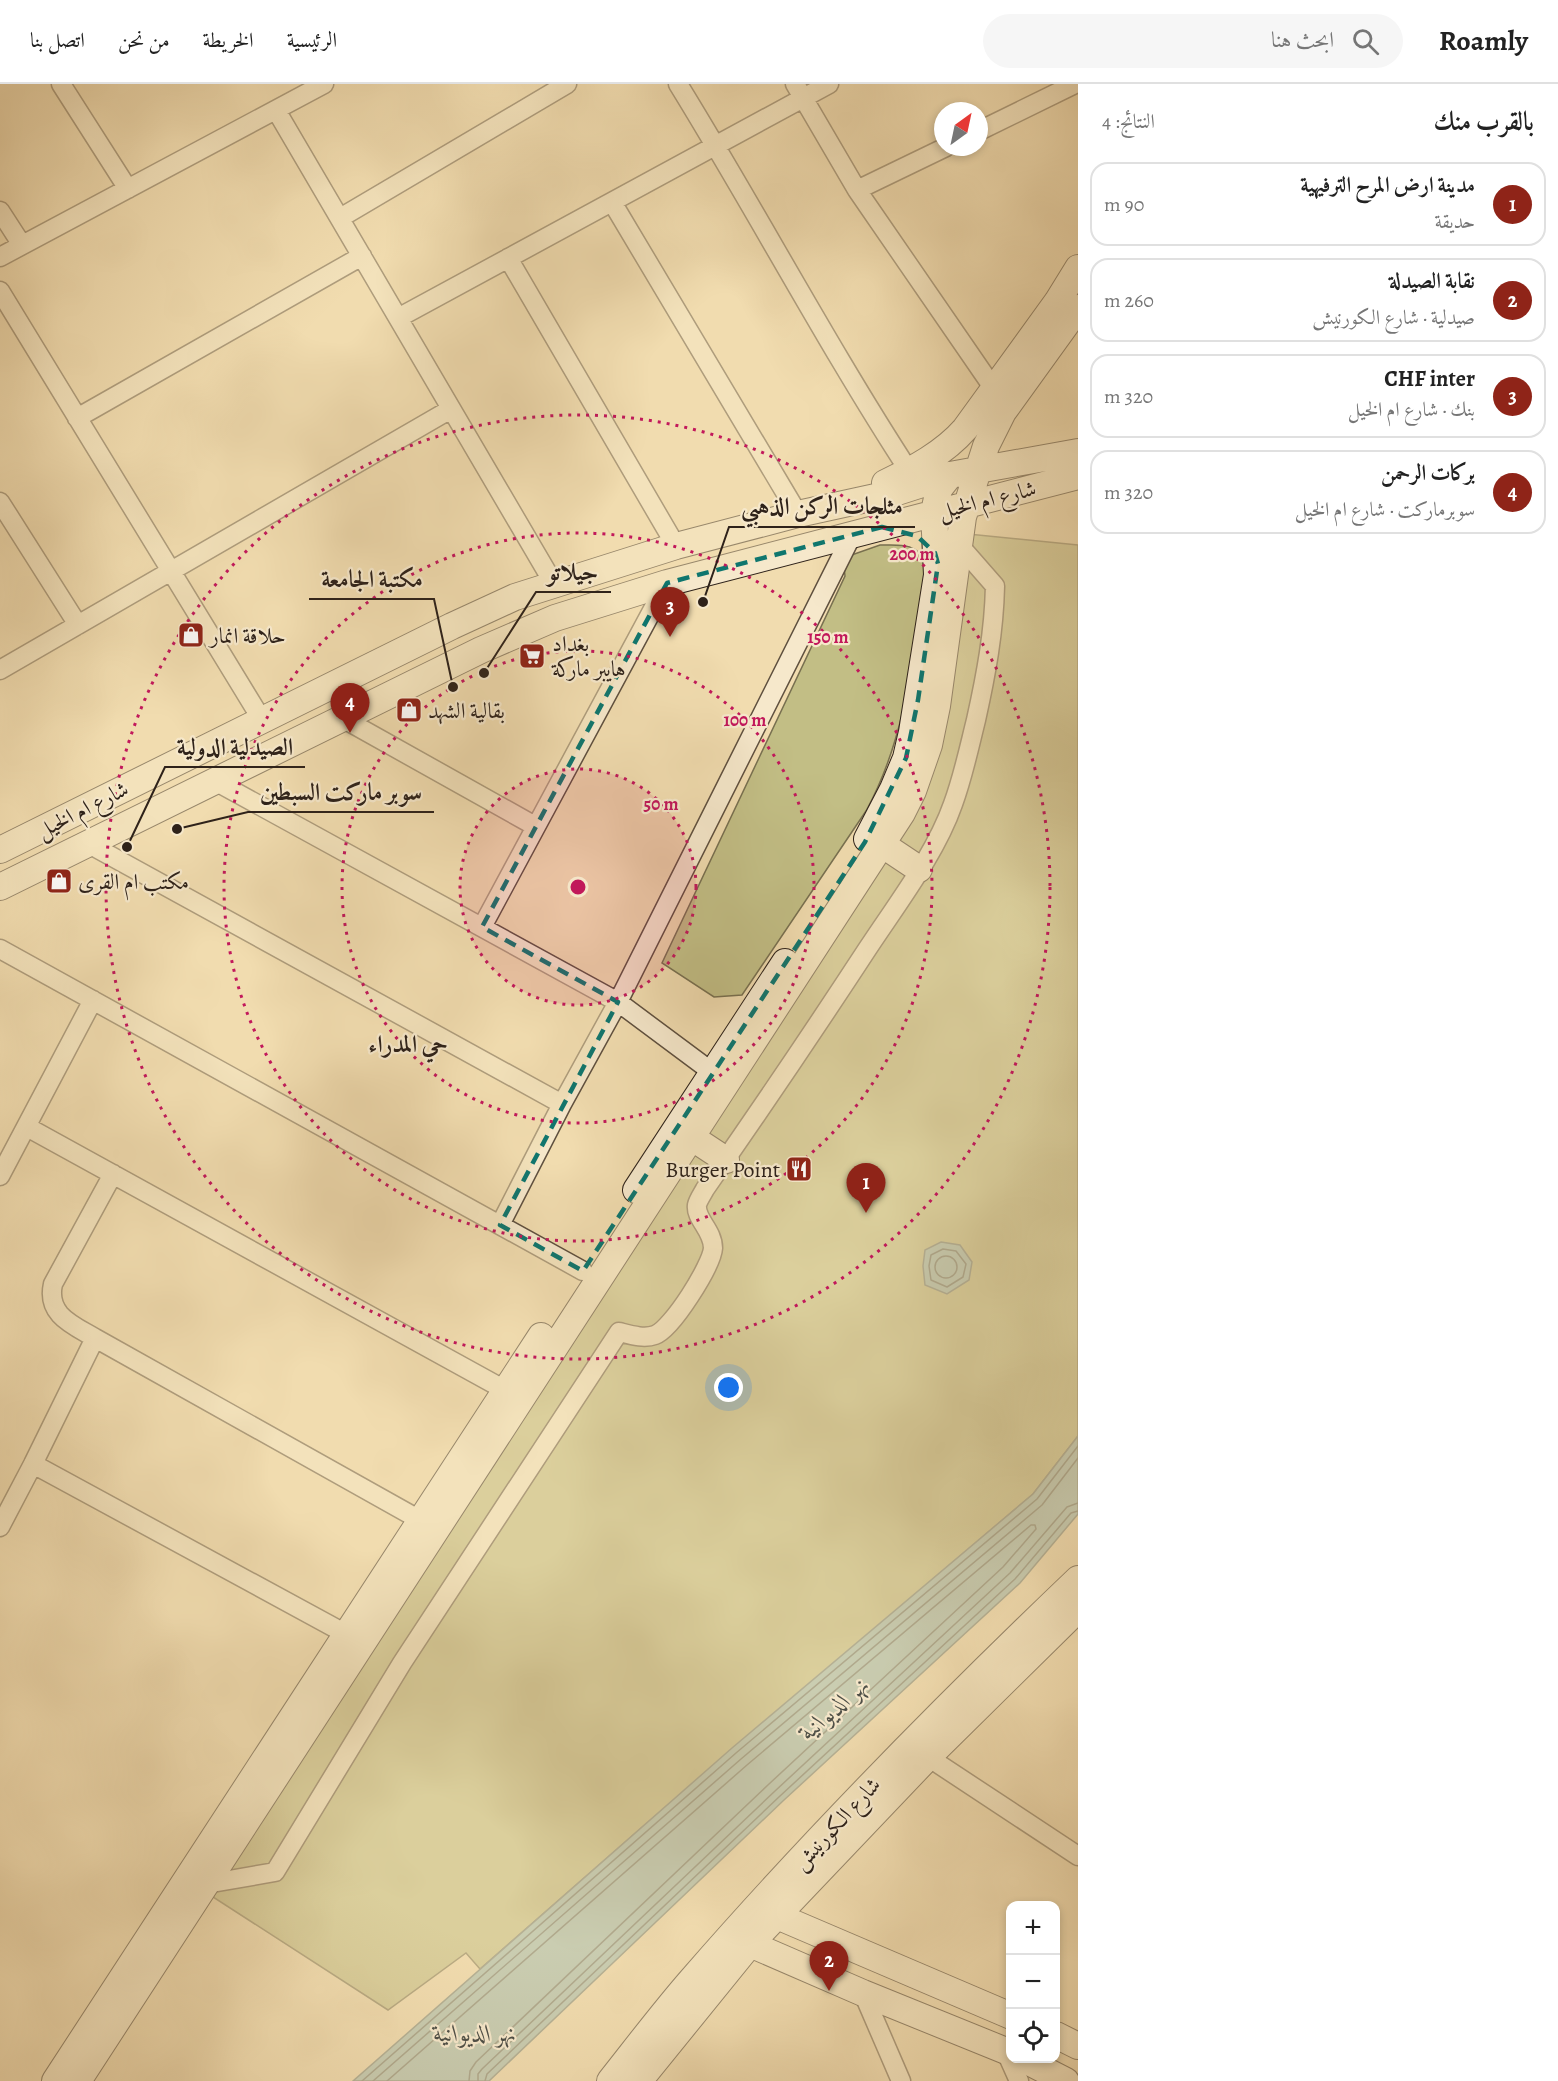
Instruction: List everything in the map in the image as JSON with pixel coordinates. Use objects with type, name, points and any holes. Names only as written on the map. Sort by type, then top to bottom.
[{"type":"main road","points":[[78,2081],[902,813],[913,791],[929,745],[937,706],[960,538],[967,505],[992,431],[1001,396],[1078,268]]},
{"type":"main road","points":[[828,509],[909,471],[957,438],[1001,396],[1078,308]]},
{"type":"main road","points":[[1001,396],[999,437],[1001,443],[1016,452],[1047,458]]},
{"type":"main road","name":"شارع ام الخيل","points":[[0,850],[515,597],[676,546],[798,514],[894,493],[950,475],[1078,452]]},
{"type":"main road","points":[[55,2081],[880,818],[906,758],[916,711],[938,564],[934,513],[939,489],[950,475]]},
{"type":"main road","name":"شارع ام الخيل","points":[[0,887],[536,625],[666,584],[1078,476]]},
{"type":"main road","points":[[960,538],[976,513],[994,498]]},
{"type":"main road","points":[[882,527],[901,529],[917,536],[935,553],[938,564]]},
{"type":"main road","points":[[883,844],[919,869]]},
{"type":"main road","points":[[691,1137],[726,1160]]},
{"type":"main road","name":"شارع الكورنيش","points":[[769,1910],[910,1744],[1078,1579]]},
{"type":"main road","name":"شارع الكورنيش","points":[[610,2081],[691,1980],[742,1938],[1078,1609]]},
{"type":"main road","points":[[769,1910],[1006,2014]]},
{"type":"main road","points":[[742,1938],[863,1993],[1006,2051]]},
{"type":"main road","name":"شارع الكورنيش","points":[[649,2077],[742,1938]]},
{"type":"main road","points":[[1060,2037],[1078,2046]]},
{"type":"main road","points":[[1031,2063],[1066,2081]]},
{"type":"street","points":[[61,84],[128,189]]},
{"type":"street","points":[[0,257],[324,84]]},
{"type":"street","points":[[678,84],[873,415],[909,471]]},
{"type":"street","points":[[398,318],[716,146],[799,91],[829,84]]},
{"type":"street","points":[[988,127],[1075,84]]},
{"type":"street","points":[[340,218],[556,87]]},
{"type":"street","points":[[799,91],[857,190],[1001,396]]},
{"type":"street","points":[[276,110],[554,584]]},
{"type":"street","points":[[857,190],[934,153]]},
{"type":"street","points":[[612,202],[798,514]]},
{"type":"street","points":[[0,211],[22,245]]},
{"type":"street","points":[[78,418],[362,256]]},
{"type":"street","points":[[508,258],[676,546]]},
{"type":"street","points":[[0,291],[262,720]]},
{"type":"street","points":[[0,670],[451,409]]},
{"type":"street","points":[[0,502],[78,624]]},
{"type":"street","points":[[500,1225],[618,1002],[852,535]]},
{"type":"street","points":[[206,1884],[275,1872],[402,1663],[619,1332],[639,1337],[656,1334],[669,1325],[704,1273],[712,1258],[713,1244],[709,1230],[700,1218],[697,1205],[705,1189],[778,1085],[919,869],[953,805],[969,751],[991,646],[995,586],[960,538]]},
{"type":"street","points":[[482,927],[666,584]]},
{"type":"street","points":[[342,718],[535,826]]},
{"type":"street","points":[[215,781],[618,1002],[712,1072]]},
{"type":"street","points":[[89,844],[562,1104]]},
{"type":"street","points":[[0,949],[583,1271]]},
{"type":"street","points":[[0,1176],[93,1000]]},
{"type":"street","points":[[27,1127],[505,1390]]},
{"type":"street","points":[[113,1174],[56,1278],[51,1292],[53,1306],[62,1318],[420,1520]]},
{"type":"street","points":[[0,1527],[95,1338]]},
{"type":"street","points":[[33,1464],[346,1634]]},
{"type":"street","points":[[928,1757],[1076,1849]]},
{"type":"street","points":[[863,1993],[901,2081]]},
{"type":"street","points":[[1015,2063],[1019,2081]]},
{"type":"highlighted area","points":[[882,527],[917,536],[935,553],[938,564],[918,700],[906,758],[865,842],[583,1271],[500,1225],[618,1002],[482,927],[667,583]]},
{"type":"shaded area","points":[[968,534],[1078,545],[1078,1436],[1033,1494],[640,1829],[480,1969],[466,1953],[388,2010],[213,1897],[275,1798],[910,824]]},
{"type":"shaded area","points":[[880,545],[907,546],[918,551],[927,563],[907,690],[891,752],[880,782],[866,811],[742,995],[714,997],[662,963],[845,576],[843,558]]},
{"type":"water","points":[[941,1242],[960,1245],[972,1262],[969,1280],[947,1294],[925,1285],[923,1266],[925,1250]]},
{"type":"water","name":"نهر الديوانية","points":[[1078,1436],[1078,1514],[1020,1583],[784,1800],[489,2081],[353,2081],[732,1748],[1033,1494]]},
{"type":"place","name":"مثلجات الركن الذهبي","points":[[703,602]]},
{"type":"place","name":"حلاقة انمار","points":[[191,635]]},
{"type":"place","name":"CHF inter","points":[[670,637]]},
{"type":"place","name":"بغداد هايبر ماركة","points":[[532,656]]},
{"type":"place","name":"جيلاتو","points":[[484,673]]},
{"type":"place","name":"مكتبة الجامعة","points":[[453,687]]},
{"type":"place","name":"بقالية الشهد","points":[[409,710]]},
{"type":"place","name":"بركات الرحمن","points":[[350,733]]},
{"type":"place","name":"سوبر ماركت السبطين","points":[[177,829]]},
{"type":"place","name":"الصيدلية الدولية","points":[[127,847]]},
{"type":"place","name":"مكتب ام القرى","points":[[59,881]]},
{"type":"place","name":"Burger Point","points":[[799,1169]]},
{"type":"place","name":"مدينة ارض المرح الترفيهية","points":[[866,1213]]},
{"type":"place","name":"نقابة الصيدلة","points":[[829,1991]]},
{"type":"district","name":"حي المدراء","points":[[408,1044]]}]
